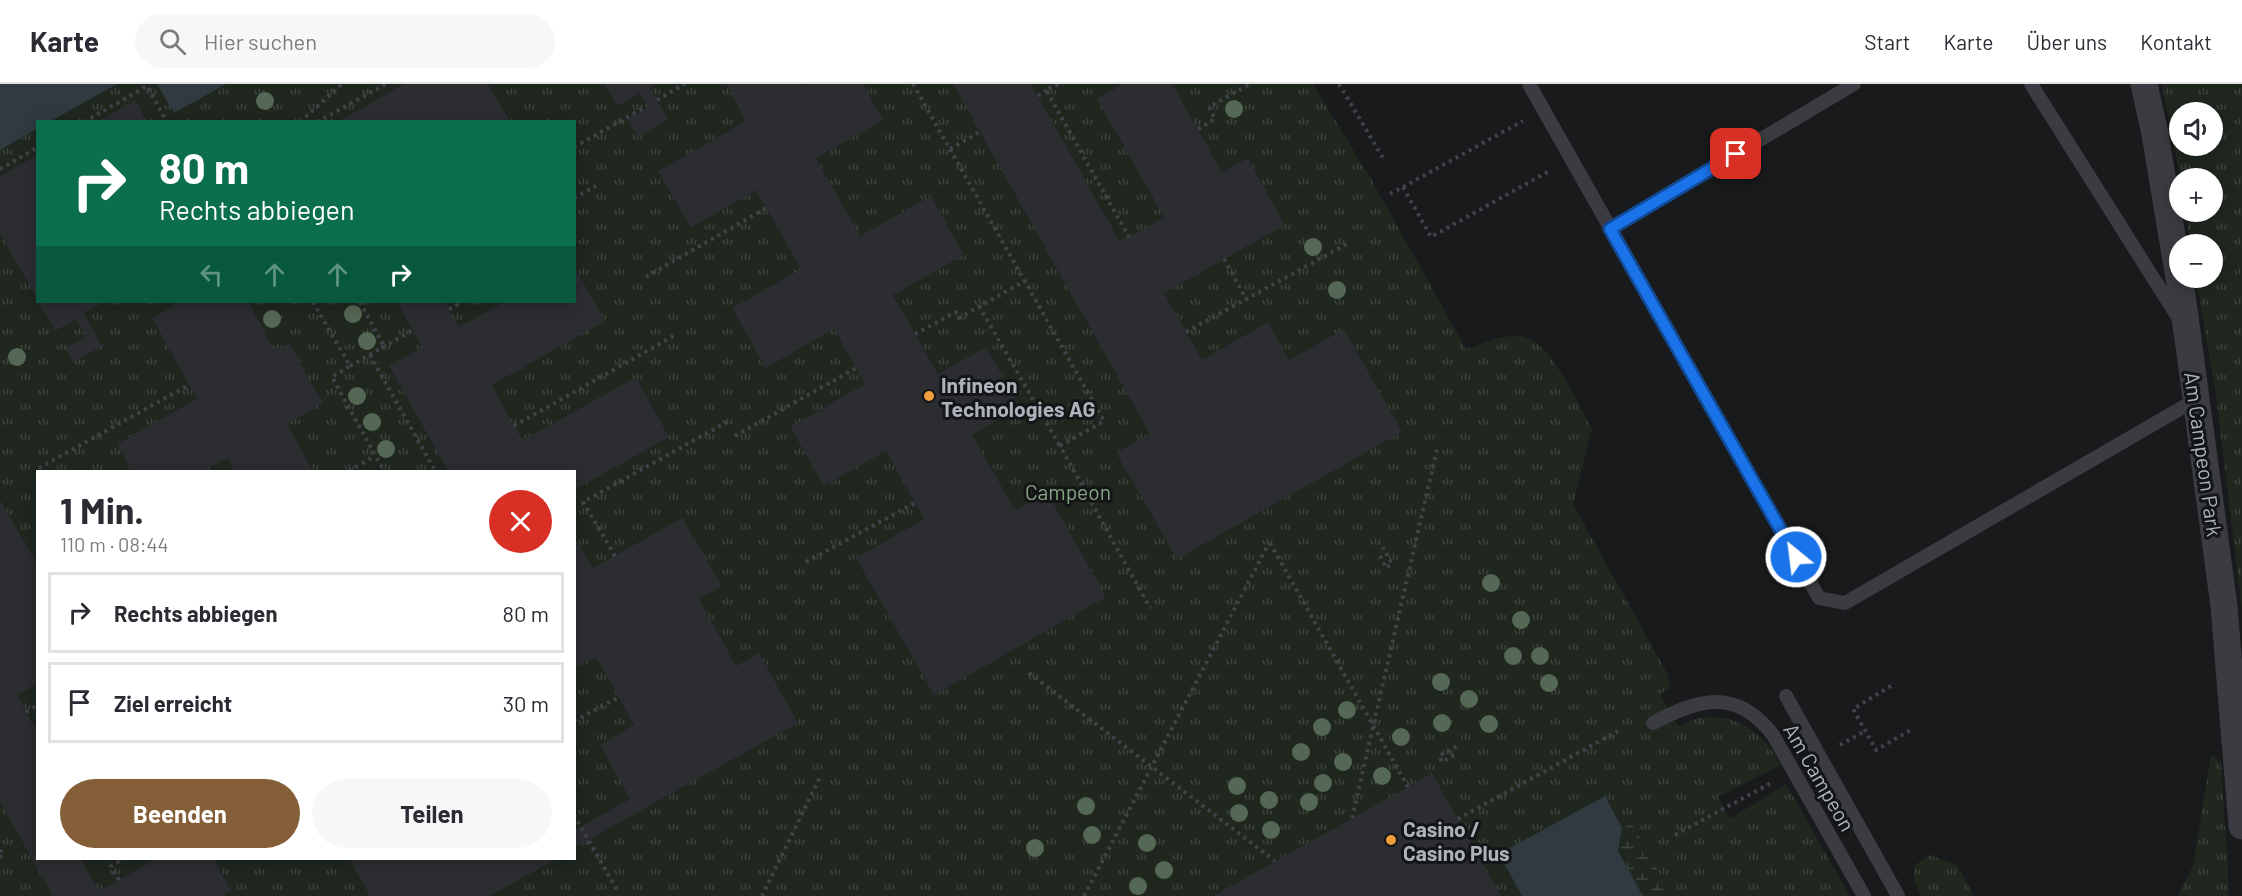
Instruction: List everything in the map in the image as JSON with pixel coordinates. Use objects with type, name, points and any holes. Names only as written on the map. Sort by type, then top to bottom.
[{"type":"street","name":"Am Campeon Park","points":[[2144,84],[2157,145],[2197,399],[2224,606],[2242,826]]},
{"type":"lane","points":[[1529,84],[1819,598],[1845,603],[2197,399]]},
{"type":"lane","points":[[1610,229],[1854,84]]},
{"type":"lane","points":[[2031,84],[2187,331]]},
{"type":"lane","name":"Am Campeon","points":[[1786,696],[1898,896]]},
{"type":"lane","name":"Am Campeon","points":[[1653,723],[1696,704],[1724,701],[1745,707],[1760,718],[1773,735],[1864,896]]},
{"type":"path","points":[[302,120],[342,84]]},
{"type":"path","points":[[321,120],[386,84]]},
{"type":"path","points":[[657,100],[685,84]]},
{"type":"path","points":[[914,84],[1104,422],[1060,446]]},
{"type":"path","points":[[1038,96],[1058,84]]},
{"type":"path","points":[[1198,129],[1215,119],[1209,107],[1250,84]]},
{"type":"path","points":[[1339,84],[1383,158]]},
{"type":"path","points":[[88,120],[147,86],[166,120]]},
{"type":"path","points":[[1046,90],[1129,237]]},
{"type":"path","points":[[576,146],[647,106]]},
{"type":"path","points":[[1390,194],[1543,110]]},
{"type":"path","points":[[950,149],[980,132]]},
{"type":"path","points":[[0,169],[36,148]]},
{"type":"path","points":[[1403,187],[1431,237],[1571,159]]},
{"type":"path","points":[[576,197],[596,186]]},
{"type":"path","points":[[646,277],[766,208]]},
{"type":"path","points":[[1186,332],[1347,244]]},
{"type":"path","points":[[1224,259],[1246,299]]},
{"type":"path","points":[[915,334],[956,312],[959,318],[1024,281]]},
{"type":"path","points":[[314,303],[350,366]]},
{"type":"path","points":[[361,303],[384,346]]},
{"type":"path","points":[[449,309],[457,306],[456,303]]},
{"type":"path","points":[[979,306],[1150,608]]},
{"type":"path","points":[[383,470],[332,376],[413,330]]},
{"type":"path","points":[[514,426],[677,334]]},
{"type":"path","points":[[370,355],[434,470]]},
{"type":"path","points":[[735,436],[856,368]]},
{"type":"path","points":[[39,468],[189,385]]},
{"type":"path","points":[[615,556],[583,502],[727,422]]},
{"type":"path","points":[[1352,818],[1437,449]]},
{"type":"path","points":[[351,470],[375,456]]},
{"type":"path","points":[[806,562],[915,503]]},
{"type":"path","points":[[1084,896],[1269,543],[1408,787]]},
{"type":"path","points":[[1380,556],[1386,567],[1392,564],[1383,547]]},
{"type":"path","points":[[1029,673],[1275,861]]},
{"type":"path","points":[[1891,686],[1853,709],[1876,750],[1914,728]]},
{"type":"path","points":[[576,721],[619,697]]},
{"type":"path","points":[[26,712],[36,706]]},
{"type":"path","points":[[1458,819],[1618,732]]},
{"type":"path","points":[[1454,755],[1442,762],[1439,756],[1459,745]]},
{"type":"path","points":[[762,896],[821,775]]},
{"type":"path","points":[[1676,835],[1735,800]]},
{"type":"path","points":[[576,818],[617,890]]},
{"type":"path","points":[[0,850],[3,855],[0,857]]},
{"type":"path","points":[[119,880],[111,866],[122,860]]},
{"type":"green space","name":"Campeon","points":[[0,84],[1313,84],[1372,181],[1466,349],[1507,336],[1520,336],[1531,340],[1553,360],[1571,390],[1592,429],[1573,504],[1668,675],[1670,688],[1660,694],[1678,726],[1705,717],[1730,720],[1750,729],[1759,737],[1780,765],[1718,797],[1730,819],[1786,784],[1850,896],[0,896]]},
{"type":"green space","points":[[2162,84],[2242,84],[2242,610],[2216,395],[2198,288],[2223,288],[2223,234],[2189,234],[2187,222],[2223,222],[2223,168],[2178,168],[2176,156],[2223,156],[2223,102],[2169,102],[2169,121]]},
{"type":"green space","points":[[2211,755],[2221,762],[2228,896],[2178,896],[2193,866]]},
{"type":"green space","points":[[1632,824],[1672,896],[1643,896],[1618,851],[1622,828]]},
{"type":"green space","points":[[1930,855],[1957,865],[1974,896],[1921,896],[1914,881],[1915,865]]},
{"type":"shaded area","points":[[0,84],[117,84],[53,120],[36,120],[36,130],[0,150]]},
{"type":"shaded area","points":[[157,84],[226,84],[174,113]]},
{"type":"shaded area","points":[[1605,796],[1622,828],[1618,851],[1643,896],[1522,896],[1499,854]]},
{"type":"building","points":[[404,84],[488,84],[509,120],[341,120]]},
{"type":"building","points":[[605,84],[654,84],[649,87],[668,119],[638,137],[627,119],[648,107],[640,93],[617,106]]},
{"type":"building","name":"Infineon Technologies AG","points":[[726,84],[803,84],[804,87],[809,84],[863,84],[883,120],[816,158],[860,236],[931,196],[964,255],[893,295],[938,374],[986,347],[1020,407],[972,435],[1015,510],[1047,492],[1106,597],[934,695],[856,558],[924,519],[886,451],[824,486],[790,427],[865,384],[834,329],[766,368],[732,308],[801,269],[756,190],[691,228],[658,171],[746,121]]},
{"type":"building","name":"Infineon Technologies AG","points":[[953,84],[1031,84],[1120,242],[1164,217],[1097,99],[1123,84],[1172,84],[1222,172],[1248,158],[1285,225],[1164,293],[1202,360],[1268,322],[1289,360],[1344,329],[1402,432],[1177,559],[1116,453],[1150,434]]},
{"type":"building","points":[[135,100],[146,120],[100,120]]},
{"type":"building","points":[[36,156],[36,297],[0,234],[0,176]]},
{"type":"building","points":[[576,270],[605,321],[492,385],[514,426],[523,440],[636,377],[669,437],[576,489],[576,470],[447,470],[389,366],[422,347],[398,303],[446,303],[459,327],[503,303],[576,303]]},
{"type":"building","points":[[39,303],[102,303],[84,313],[102,346],[73,363],[65,348],[86,337],[76,319],[55,331]]},
{"type":"building","points":[[171,303],[249,303],[275,351],[289,343],[323,403],[287,424],[312,470],[233,470],[227,458],[206,470],[131,470],[117,444],[197,399],[152,318],[173,306]]},
{"type":"building","points":[[0,500],[36,563],[36,685],[17,695],[36,728],[36,860],[81,860],[99,891],[154,860],[214,860],[231,891],[221,896],[53,896],[0,802]]},
{"type":"building","points":[[682,518],[722,586],[699,599],[736,666],[759,653],[798,723],[576,847],[576,829],[630,799],[600,745],[634,725],[596,657],[576,668],[576,539],[593,568]]},
{"type":"building","name":"Casino / Casino Plus","points":[[1432,773],[1501,896],[1213,896],[1408,787]]},
{"type":"building","points":[[350,860],[554,860],[490,896],[370,896]]},
{"type":"place","name":"Infineon Technologies AG","points":[[929,396]]},
{"type":"place","name":"Casino / Casino Plus","points":[[1391,840]]},
{"type":"route","points":[[1736,154],[1610,229],[1796,557]]}]
